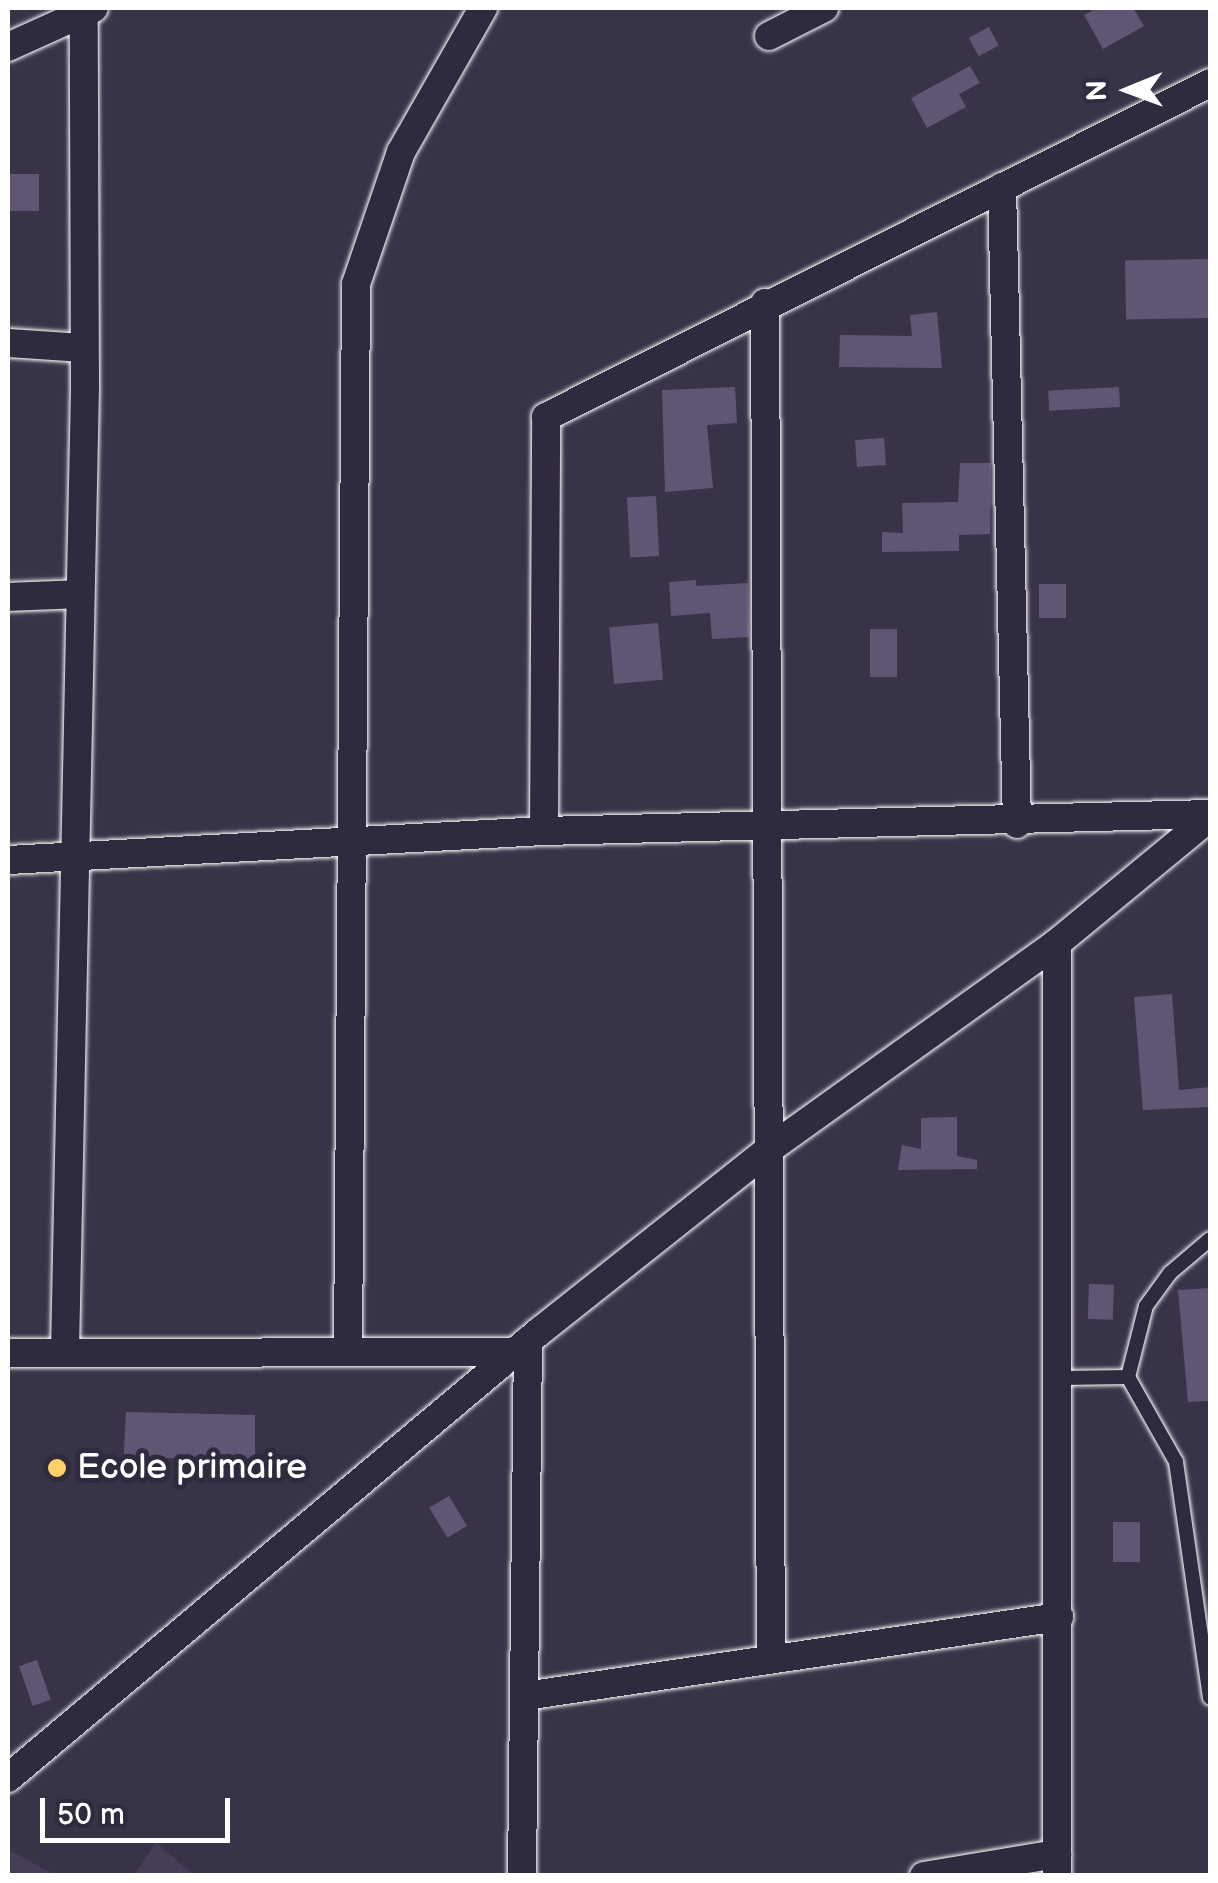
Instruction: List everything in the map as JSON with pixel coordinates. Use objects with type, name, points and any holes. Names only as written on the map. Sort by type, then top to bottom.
[{"type":"street","points":[[8,47],[87,8],[66,1351]]},
{"type":"street","points":[[348,1352],[356,284],[401,152],[483,8]]},
{"type":"street","points":[[769,36],[824,8]]},
{"type":"street","points":[[544,831],[546,417],[765,303],[1210,82]]},
{"type":"street","points":[[1002,187],[1017,824]]},
{"type":"street","points":[[765,303],[771,825],[771,1655]]},
{"type":"street","points":[[8,343],[84,348]]},
{"type":"street","points":[[8,598],[80,594]]},
{"type":"street","points":[[8,860],[544,831],[1017,824],[1210,815]]},
{"type":"street","points":[[8,1778],[522,1346],[768,1150],[1057,943],[1210,815]]},
{"type":"street","points":[[924,1876],[1057,1865],[1061,1378],[1057,943]]},
{"type":"street","points":[[8,1352],[348,1352],[522,1346]]},
{"type":"street","points":[[522,1346],[522,1876]]},
{"type":"street","points":[[524,1696],[771,1655],[1059,1617]]},
{"type":"lane","points":[[1210,1239],[1170,1273],[1146,1306],[1128,1378],[1176,1462],[1210,1698]]},
{"type":"lane","points":[[1061,1378],[1128,1378]]},
{"type":"shaded area","points":[[156,1842],[193,1875],[134,1875]]},
{"type":"shaded area","points":[[8,1849],[54,1875],[8,1875]]},
{"type":"building","points":[[1098,8],[1133,8],[1144,26],[1103,49],[1084,15]]},
{"type":"building","points":[[989,27],[999,46],[979,56],[969,38]]},
{"type":"building","points":[[970,66],[980,83],[959,94],[966,107],[927,128],[911,98]]},
{"type":"building","points":[[8,174],[39,174],[39,211],[8,211]]},
{"type":"building","points":[[1208,259],[1209,318],[1126,319],[1125,260]]},
{"type":"building","points":[[937,312],[942,368],[839,367],[840,335],[912,336],[910,315]]},
{"type":"building","points":[[735,387],[737,423],[707,425],[713,488],[665,492],[662,390]]},
{"type":"building","points":[[1119,387],[1120,407],[1049,411],[1048,391]]},
{"type":"building","points":[[884,438],[886,465],[857,467],[855,440]]},
{"type":"building","points":[[960,463],[991,463],[990,534],[959,535],[959,551],[882,552],[882,532],[903,533],[902,503],[958,502]]},
{"type":"building","points":[[656,496],[659,556],[630,557],[627,498]]},
{"type":"building","points":[[696,580],[696,586],[748,583],[749,637],[712,639],[710,613],[671,616],[669,582]]},
{"type":"building","points":[[1039,584],[1066,584],[1066,618],[1039,618]]},
{"type":"building","points":[[658,623],[663,680],[614,684],[609,627]]},
{"type":"building","points":[[870,629],[897,629],[897,677],[870,677]]},
{"type":"building","points":[[1172,994],[1179,1090],[1210,1087],[1210,1107],[1143,1110],[1134,997]]},
{"type":"building","points":[[957,1117],[957,1156],[977,1160],[977,1169],[898,1170],[902,1145],[921,1149],[921,1118]]},
{"type":"building","points":[[1089,1284],[1114,1285],[1113,1320],[1088,1319]]},
{"type":"building","points":[[1210,1288],[1210,1401],[1188,1402],[1178,1290]]},
{"type":"building","points":[[126,1412],[255,1415],[255,1460],[164,1458],[164,1470],[123,1468]]},
{"type":"building","points":[[449,1496],[467,1526],[447,1538],[429,1508]]},
{"type":"building","points":[[1113,1522],[1140,1522],[1140,1562],[1113,1562]]},
{"type":"building","points":[[37,1660],[51,1700],[33,1706],[19,1666]]},
{"type":"place","name":"Ecole primaire","points":[[57,1468]]}]
